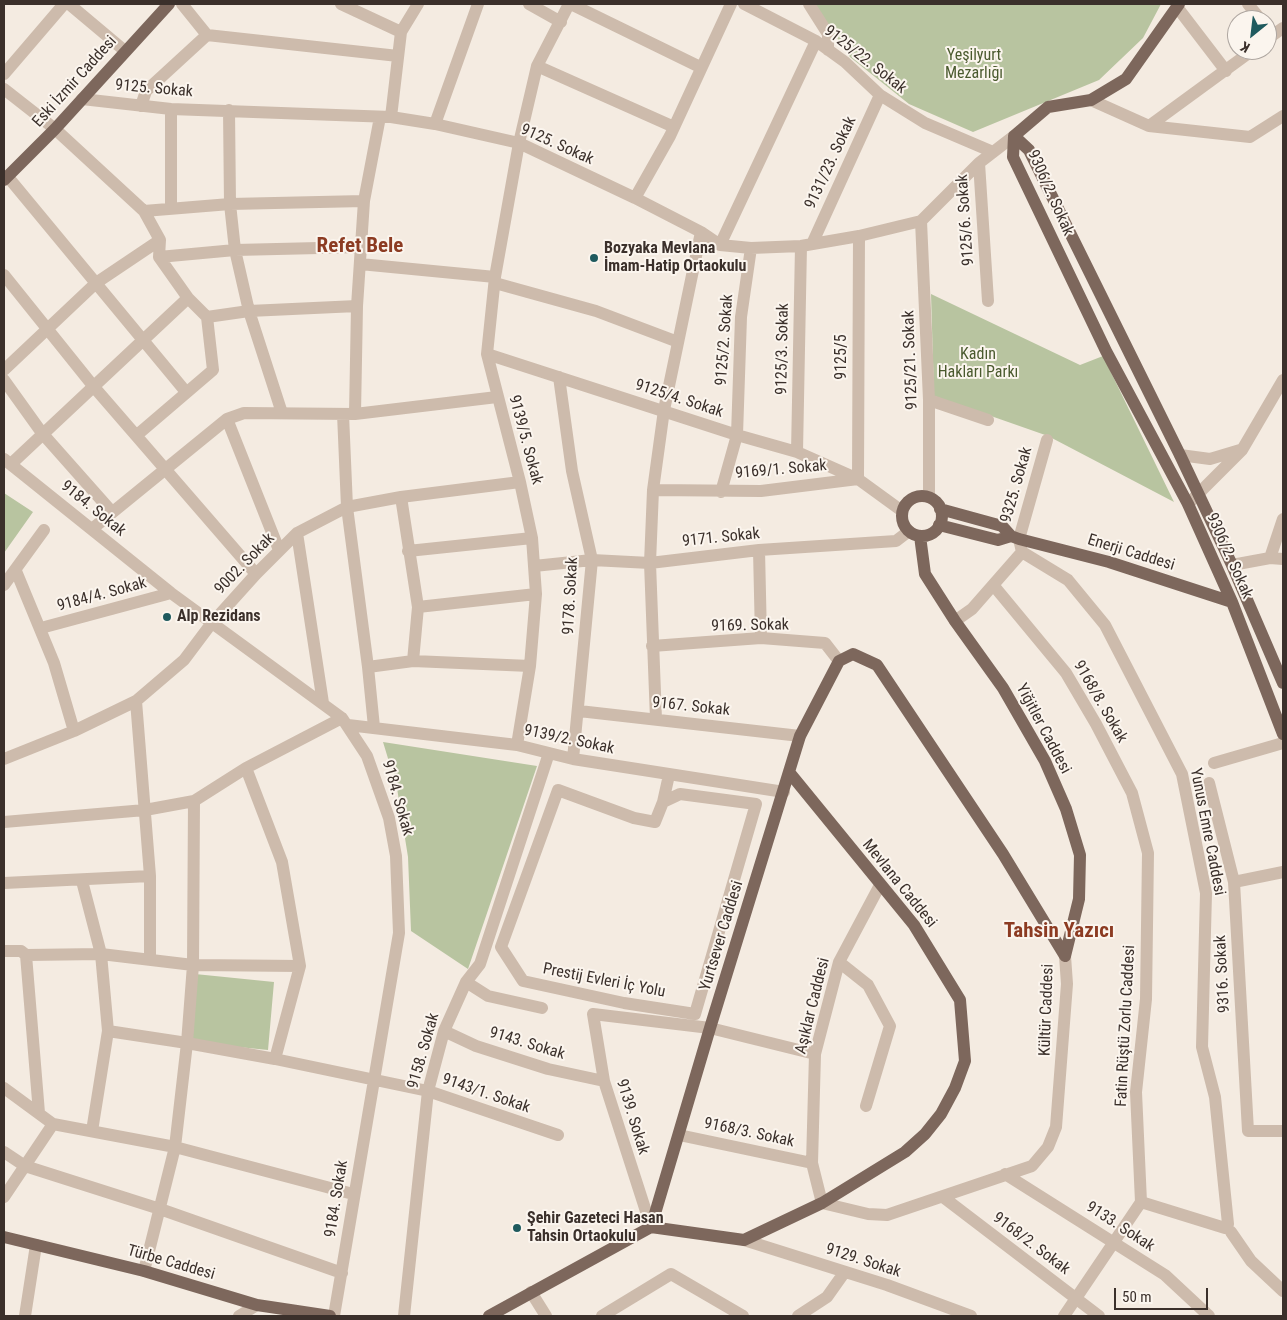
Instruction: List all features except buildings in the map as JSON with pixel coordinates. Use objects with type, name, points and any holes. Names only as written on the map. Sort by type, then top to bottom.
[{"type":"main road","name":"Eski İzmir Caddesi","points":[[6,178],[55,129],[169,4]]},
{"type":"main road","name":"9125/6. Sokak","points":[[1014,136],[1048,108],[1091,100],[1126,80],[1178,5]]},
{"type":"main road","name":"9306/2. Sokak","points":[[1014,136],[1030,150],[1180,455],[1232,565],[1283,683]]},
{"type":"main road","name":"9306/2. Sokak","points":[[1014,136],[1013,156],[1106,351],[1188,504],[1232,602],[1283,734]]},
{"type":"main road","points":[[940,509],[939,526],[931,533],[915,534],[903,522],[902,511],[912,498],[929,497],[940,509],[1002,526],[1015,537]]},
{"type":"main road","points":[[939,526],[998,540],[1015,537]]},
{"type":"main road","name":"Yiğitler Caddesi","points":[[915,534],[925,574],[955,621],[1003,688],[1045,761],[1066,809],[1080,855],[1080,872],[1079,899],[1065,956]]},
{"type":"main road","name":"Enerji Caddesi","points":[[1015,537],[1110,562],[1232,602]]},
{"type":"main road","name":"Kültür Caddesi","points":[[839,661],[854,654],[876,665],[1003,854],[1065,956]]},
{"type":"main road","name":"Yurtsever Caddesi","points":[[651,1226],[800,736],[839,661]]},
{"type":"main road","name":"Mevlana Caddesi","points":[[744,1240],[822,1203],[905,1152],[925,1134],[941,1114],[955,1088],[964,1061],[960,1000],[914,925],[880,886],[789,772]]},
{"type":"main road","points":[[489,1316],[651,1226],[744,1240]]},
{"type":"main road","name":"Türbe Caddesi","points":[[4,1237],[144,1271],[258,1305],[330,1316]]},
{"type":"street","points":[[4,74],[64,4]]},
{"type":"street","points":[[69,4],[125,51]]},
{"type":"street","points":[[182,4],[207,35],[398,56]]},
{"type":"street","points":[[341,4],[360,7],[401,32]]},
{"type":"street","points":[[374,727],[347,507],[349,414],[364,201],[386,117],[401,32],[418,4]]},
{"type":"street","points":[[435,124],[478,4]]},
{"type":"street","points":[[528,4],[561,22]]},
{"type":"street","points":[[570,4],[700,67]]},
{"type":"street","name":"9139/5. Sokak","points":[[517,746],[530,666],[536,594],[532,538],[520,482],[487,354],[495,280],[518,143],[537,66],[570,4]]},
{"type":"street","points":[[635,198],[674,128],[730,4]]},
{"type":"street","name":"9125/22. Sokak","points":[[744,4],[816,40],[845,62],[880,95],[925,123],[993,152]]},
{"type":"street","points":[[809,4],[828,34],[828,50]]},
{"type":"street","points":[[1178,5],[1226,71]]},
{"type":"street","points":[[141,106],[146,91],[207,35]]},
{"type":"street","points":[[720,245],[816,40]]},
{"type":"street","points":[[1149,126],[1240,60]]},
{"type":"street","points":[[537,66],[674,128]]},
{"type":"street","points":[[4,90],[55,129],[144,211],[160,240],[159,257],[188,298],[208,317],[213,370],[137,436]]},
{"type":"street","name":"9131/23. Sokak","points":[[806,245],[880,95]]},
{"type":"street","name":"9125. Sokak","points":[[82,99],[171,110],[229,110],[386,117],[435,124],[518,143],[635,198],[701,232],[720,245],[751,248],[806,245],[859,236],[921,221]]},
{"type":"street","points":[[1091,100],[1149,126],[1250,137],[1283,116]]},
{"type":"street","points":[[171,110],[171,208]]},
{"type":"street","points":[[229,110],[230,204],[235,250],[249,311],[282,413]]},
{"type":"street","name":"9125/6. Sokak","points":[[988,301],[979,164],[1014,136]]},
{"type":"street","points":[[921,221],[979,164]]},
{"type":"street","points":[[6,178],[186,392]]},
{"type":"street","points":[[144,211],[230,204],[364,201]]},
{"type":"street","name":"9125/21. Sokak","points":[[921,221],[930,400],[929,497]]},
{"type":"street","points":[[656,719],[650,563],[653,490],[664,410],[701,232]]},
{"type":"street","name":"9125/5","points":[[858,479],[859,236]]},
{"type":"street","points":[[4,370],[96,283],[160,240]]},
{"type":"street","name":"9125/3. Sokak","points":[[797,452],[806,245]]},
{"type":"street","points":[[159,257],[235,250],[361,246]]},
{"type":"street","name":"9125/2. Sokak","points":[[721,492],[737,435],[740,317],[751,248]]},
{"type":"street","points":[[360,264],[495,280],[596,311],[678,342]]},
{"type":"street","points":[[4,275],[94,387],[256,574]]},
{"type":"street","points":[[7,461],[94,387],[188,298]]},
{"type":"street","points":[[208,317],[249,311],[357,306]]},
{"type":"street","name":"9125/4. Sokak","points":[[487,354],[737,435],[797,452],[858,479]]},
{"type":"street","name":"9178. Sokak","points":[[559,377],[572,471],[592,560],[573,759]]},
{"type":"street","points":[[4,380],[42,433],[112,512]]},
{"type":"street","points":[[1188,504],[1242,450],[1283,380]]},
{"type":"street","points":[[92,529],[227,419],[244,413],[349,414],[497,397]]},
{"type":"street","points":[[930,400],[988,420]]},
{"type":"street","points":[[227,419],[280,550]]},
{"type":"street","name":"9325. Sokak","points":[[1015,537],[1047,440]]},
{"type":"street","points":[[1180,455],[1210,460],[1242,450]]},
{"type":"street","name":"9184. Sokak","points":[[7,461],[170,593],[323,703],[345,721],[367,756],[380,788],[396,856],[399,933],[353,1194],[334,1316]]},
{"type":"street","points":[[858,479],[902,511]]},
{"type":"street","name":"9169/1. Sokak","points":[[653,490],[761,491],[858,479]]},
{"type":"street","name":"9002. Sokak","points":[[4,759],[74,732],[136,701],[184,660],[211,624],[256,574],[297,533],[347,507],[401,497],[520,482]]},
{"type":"street","points":[[401,497],[418,607],[413,661]]},
{"type":"street","points":[[1232,565],[1277,558],[1283,519]]},
{"type":"street","points":[[4,585],[44,530]]},
{"type":"street","points":[[297,533],[323,703]]},
{"type":"street","name":"9171. Sokak","points":[[534,566],[592,560],[650,563],[759,550],[896,541],[915,534]]},
{"type":"street","points":[[955,621],[972,609],[1022,552],[1015,537]]},
{"type":"street","points":[[408,551],[532,538]]},
{"type":"street","points":[[759,550],[761,638]]},
{"type":"street","name":"Yunus Emre Caddesi","points":[[1022,552],[1068,580],[1105,625],[1182,774],[1206,893],[1202,1047],[1214,1097],[1228,1228],[1251,1261],[1283,1291]]},
{"type":"street","points":[[16,571],[54,663],[74,732]]},
{"type":"street","name":"9168/8. Sokak","points":[[994,586],[1066,673],[1132,793]]},
{"type":"street","name":"9184/4. Sokak","points":[[41,628],[170,593]]},
{"type":"street","points":[[418,607],[536,594]]},
{"type":"street","name":"9169. Sokak","points":[[652,646],[761,638],[825,643],[839,661]]},
{"type":"street","points":[[368,667],[413,661],[530,666]]},
{"type":"street","points":[[136,701],[150,876],[150,960]]},
{"type":"street","name":"9167. Sokak","points":[[578,711],[800,736]]},
{"type":"street","points":[[4,822],[145,810],[194,801],[246,768],[345,721]]},
{"type":"street","name":"9139/2. Sokak","points":[[345,721],[374,727],[517,746],[573,759],[784,792]]},
{"type":"street","points":[[1214,763],[1283,743]]},
{"type":"street","name":"9158. Sokak","points":[[404,1316],[428,1091],[444,1031],[466,982],[480,964],[549,753]]},
{"type":"street","points":[[246,768],[282,862],[300,966],[275,1059]]},
{"type":"street","name":"Prestij Evleri İç Yolu","points":[[663,802],[680,794],[756,804],[695,1014],[624,1003],[523,981],[501,947],[558,790],[634,818],[655,822],[663,802],[669,775]]},
{"type":"street","name":"9316. Sokak","points":[[1209,784],[1234,882],[1248,1131],[1283,1131]]},
{"type":"street","name":"Fatin Rüştü Zorlu Caddesi","points":[[1132,793],[1148,853],[1146,999],[1136,1092],[1141,1202]]},
{"type":"street","points":[[144,1271],[175,1147],[187,1043],[193,965],[194,801]]},
{"type":"street","points":[[1234,882],[1283,872]]},
{"type":"street","points":[[4,883],[82,881],[150,876]]},
{"type":"street","points":[[82,881],[101,954],[108,1031],[92,1131]]},
{"type":"street","name":"Aşıklar Caddesi","points":[[822,1203],[812,1163],[815,1054],[839,962],[880,886]]},
{"type":"street","points":[[4,950],[20,950],[26,955],[101,954],[193,965],[300,966]]},
{"type":"street","points":[[26,955],[39,1113]]},
{"type":"street","name":"Kültür Caddesi","points":[[822,1203],[868,1214],[887,1215],[1032,1166],[1048,1147],[1056,1127],[1066,994],[1065,956]]},
{"type":"street","points":[[839,962],[868,985],[890,1026],[866,1106]]},
{"type":"street","points":[[466,982],[488,996],[542,1008]]},
{"type":"street","name":"9139. Sokak","points":[[651,1226],[604,1081],[593,1014],[710,1028]]},
{"type":"street","points":[[710,1028],[815,1054]]},
{"type":"street","name":"9143/1. Sokak","points":[[108,1031],[275,1059],[428,1091],[558,1135]]},
{"type":"street","name":"9143. Sokak","points":[[444,1031],[476,1046],[548,1069],[604,1081]]},
{"type":"street","points":[[4,1088],[53,1124],[175,1147],[353,1194]]},
{"type":"street","points":[[4,1197],[53,1124]]},
{"type":"street","name":"9168/3. Sokak","points":[[679,1135],[812,1163]]},
{"type":"street","points":[[4,1152],[25,1166],[160,1209],[342,1273]]},
{"type":"street","name":"9133. Sokak","points":[[1006,1174],[1165,1275],[1209,1316]]},
{"type":"street","name":"9168/2. Sokak","points":[[943,1197],[1099,1316]]},
{"type":"street","points":[[1064,1316],[1141,1202],[1228,1228]]},
{"type":"street","name":"9129. Sokak","points":[[744,1240],[887,1286],[971,1316]]},
{"type":"street","points":[[25,1316],[36,1245]]},
{"type":"street","points":[[798,1316],[827,1297],[844,1273]]},
{"type":"street","points":[[602,1316],[671,1274],[743,1316]]},
{"type":"street","points":[[531,1292],[546,1316]]},
{"type":"street","points":[[240,1316],[258,1305]]},
{"type":"green space","name":"Yeşilyurt Mezarlığı","points":[[814,4],[1161,4],[1143,38],[1099,80],[973,132],[909,104],[850,57]]},
{"type":"green space","name":"Kadın Hakları Parkı","points":[[931,294],[1080,365],[1103,356],[1174,502],[1048,436],[934,396]]},
{"type":"green space","points":[[4,493],[33,512],[4,553]]},
{"type":"green space","points":[[383,742],[537,766],[468,969],[411,931],[408,857],[397,788]]},
{"type":"green space","points":[[195,974],[274,982],[268,1050],[189,1042]]},
{"type":"place","name":"Bozyaka Mevlana İmam-Hatip Ortaokulu","points":[[594,258]]},
{"type":"place","name":"Alp Rezidans","points":[[167,617]]},
{"type":"place","name":"Şehir Gazeteci Hasan Tahsin Ortaokulu","points":[[517,1228]]},
{"type":"district","name":"Refet Bele","points":[[360,247]]},
{"type":"district","name":"Tahsin Yazıcı","points":[[1059,932]]}]
